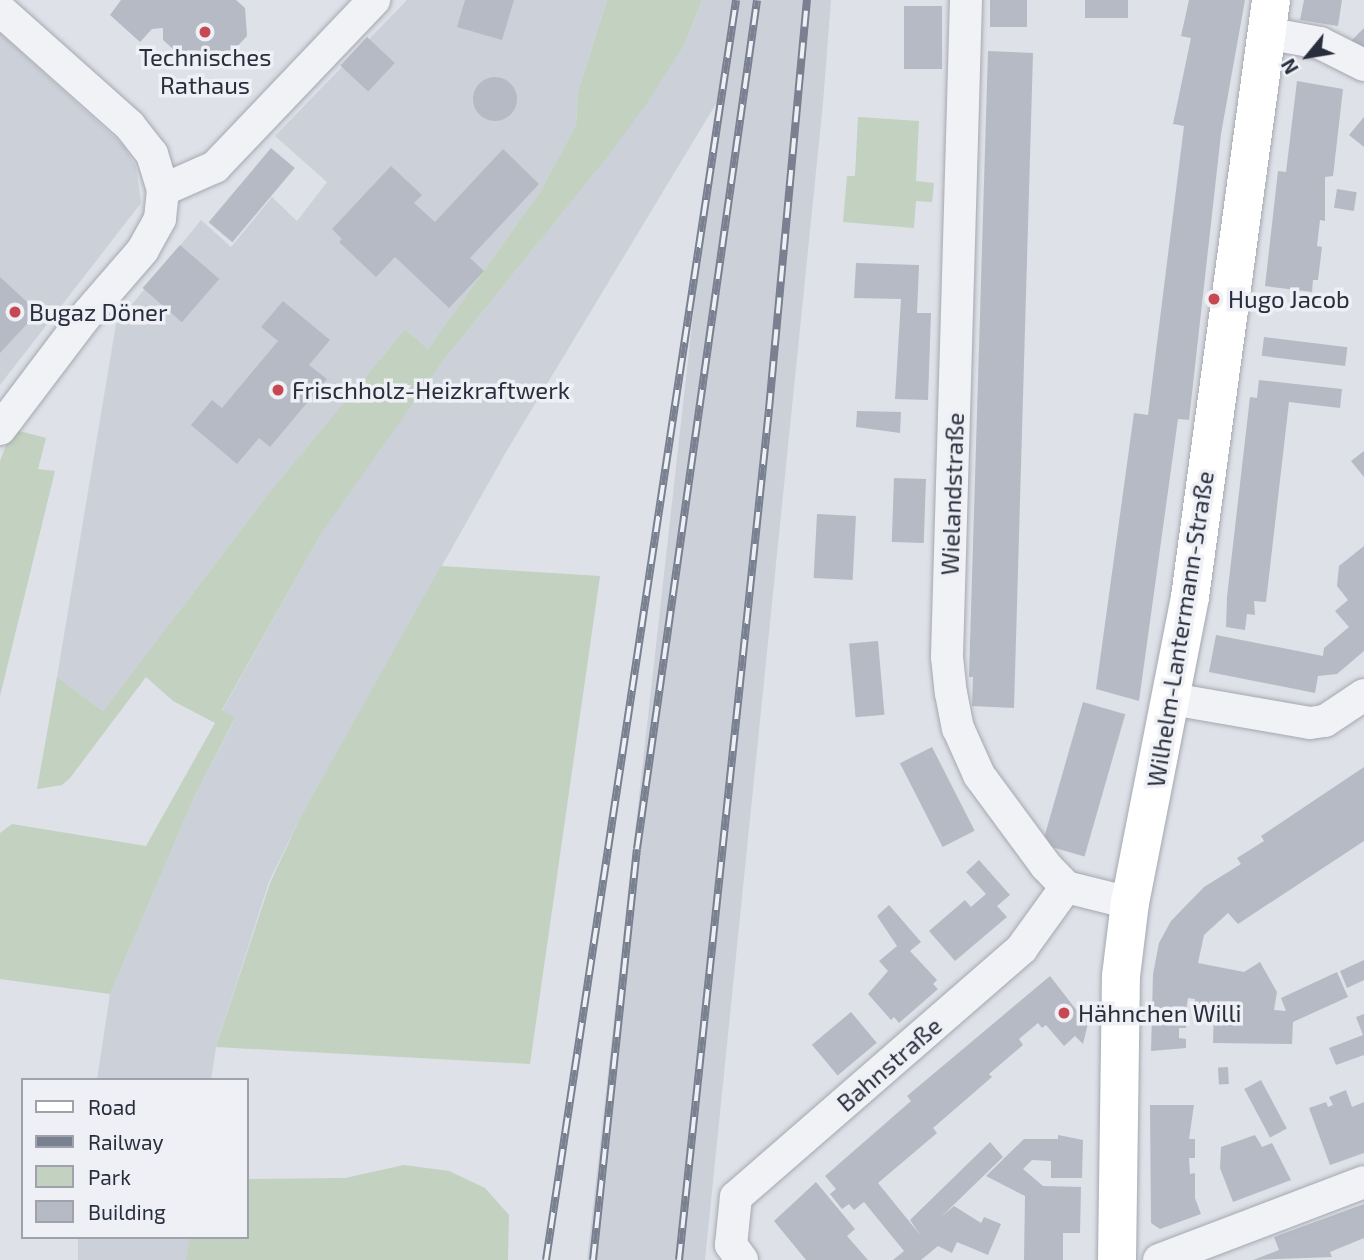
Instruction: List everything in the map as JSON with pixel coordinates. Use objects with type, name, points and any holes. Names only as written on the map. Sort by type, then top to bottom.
[{"type":"main road","name":"Wilhelm-Lantermann-Straße","points":[[1117,1260],[1121,976],[1130,903],[1190,597],[1268,17]]},
{"type":"street","points":[[163,190],[215,167],[374,0]]},
{"type":"street","name":"Wielandstraße","points":[[967,0],[947,657],[951,693],[958,728],[979,775],[1010,821],[1066,887]]},
{"type":"street","points":[[0,10],[130,126],[152,154],[163,190],[160,219],[143,250],[84,318],[0,429]]},
{"type":"street","points":[[1268,17],[1364,65]]},
{"type":"street","points":[[1172,699],[1310,723],[1325,721],[1364,695]]},
{"type":"street","points":[[1066,887],[1130,903]]},
{"type":"street","name":"Bahnstraße","points":[[734,1255],[736,1197],[1022,948],[1066,887]]},
{"type":"street","points":[[1159,1260],[1364,1182]]},
{"type":"shaded area","points":[[407,0],[607,0],[578,92],[576,125],[540,192],[428,349],[405,329],[273,488],[103,711],[57,677],[116,324],[201,220],[231,247],[272,197],[297,221],[327,182],[275,136]]},
{"type":"shaded area","points":[[702,0],[831,0],[823,103],[705,1260],[587,1260],[717,102],[506,452],[301,816],[269,882],[216,1047],[211,1078],[97,1078],[110,994],[195,795],[235,719],[222,711],[322,532],[372,457],[442,362],[605,160],[684,45]]},
{"type":"shaded area","points":[[0,33],[124,146],[136,167],[141,203],[0,385]]},
{"type":"shaded area","points":[[78,1239],[190,1239],[190,1260],[78,1260]]},
{"type":"green space","points":[[607,0],[702,0],[684,45],[649,100],[605,160],[442,362],[322,532],[222,710],[235,718],[195,795],[110,994],[0,979],[0,833],[12,824],[146,846],[215,723],[173,701],[146,677],[70,778],[62,785],[37,789],[57,677],[103,711],[273,488],[405,329],[428,349],[540,192],[576,125],[578,92]]},
{"type":"green space","points":[[858,117],[919,121],[916,181],[934,183],[932,202],[916,201],[914,228],[843,222],[847,176],[855,176]]},
{"type":"green space","points":[[12,429],[46,438],[38,469],[55,471],[0,696],[0,461]]},
{"type":"green space","points":[[441,566],[600,576],[530,1064],[216,1047],[270,883],[301,816]]},
{"type":"green space","points":[[404,1165],[449,1171],[485,1188],[509,1215],[508,1260],[186,1260],[190,1239],[248,1239],[248,1179],[345,1178]]},
{"type":"building","name":"Technisches Rathaus","points":[[121,0],[236,0],[245,8],[247,36],[220,65],[192,66],[163,40],[163,28],[152,29],[140,42],[110,15]]},
{"type":"building","points":[[465,0],[514,0],[502,40],[457,27]]},
{"type":"building","points":[[990,0],[1027,0],[1027,27],[990,27]]},
{"type":"building","points":[[1085,0],[1128,0],[1128,18],[1085,18]]},
{"type":"building","points":[[1189,0],[1245,0],[1221,134],[1189,420],[1178,419],[1139,701],[1096,689],[1134,413],[1148,415],[1184,126],[1173,124],[1191,38],[1181,36]]},
{"type":"building","points":[[1304,0],[1342,0],[1338,26],[1300,20]]},
{"type":"building","points":[[904,6],[942,6],[942,69],[904,69]]},
{"type":"building","points":[[1364,28],[1364,53],[1350,42]]},
{"type":"building","points":[[367,37],[395,63],[368,91],[340,66]]},
{"type":"building","points":[[988,51],[1033,53],[1014,708],[972,706],[973,677],[969,677]]},
{"type":"building","points":[[495,77],[504,78],[511,83],[516,90],[516,108],[511,115],[504,120],[495,121],[486,120],[479,115],[474,108],[473,99],[474,90],[479,83],[486,78]]},
{"type":"building","points":[[1297,81],[1343,89],[1333,176],[1325,177],[1325,221],[1320,220],[1317,246],[1322,247],[1318,280],[1313,280],[1312,292],[1265,286],[1278,171],[1286,172]]},
{"type":"building","points":[[1364,117],[1364,147],[1349,135]]},
{"type":"building","points":[[271,148],[295,168],[232,242],[209,222]]},
{"type":"building","points":[[503,149],[539,184],[470,258],[484,271],[449,308],[395,257],[376,277],[339,242],[342,239],[332,229],[391,166],[422,195],[414,203],[435,222]]},
{"type":"building","points":[[1337,189],[1357,192],[1354,211],[1334,208]]},
{"type":"building","points":[[180,245],[219,279],[182,322],[143,288]]},
{"type":"building","points":[[856,263],[919,265],[917,313],[931,313],[928,400],[895,399],[901,299],[854,298]]},
{"type":"building","points":[[0,277],[38,312],[0,353]]},
{"type":"building","name":"Frischholz-Heizkraftwerk","points":[[283,301],[330,340],[309,365],[327,379],[270,447],[259,438],[237,464],[191,425],[212,400],[222,408],[278,341],[261,327]]},
{"type":"building","points":[[1264,337],[1347,347],[1345,366],[1262,356]]},
{"type":"building","points":[[1259,380],[1342,389],[1340,408],[1289,402],[1266,602],[1254,601],[1255,615],[1247,614],[1245,630],[1226,627],[1227,597],[1250,397],[1257,398]]},
{"type":"building","points":[[857,411],[901,412],[900,433],[856,427]]},
{"type":"building","points":[[1364,451],[1364,477],[1351,461]]},
{"type":"building","points":[[894,478],[926,479],[924,543],[892,542]]},
{"type":"building","points":[[817,514],[856,516],[853,580],[814,578]]},
{"type":"building","points":[[1364,546],[1364,651],[1337,674],[1318,676],[1315,693],[1209,672],[1216,635],[1323,656],[1324,648],[1349,627],[1335,611],[1348,600],[1337,586],[1339,566]]},
{"type":"building","points":[[878,641],[884,715],[856,717],[849,644]]},
{"type":"building","points":[[1083,702],[1125,714],[1085,856],[1042,844]]},
{"type":"building","points":[[932,747],[975,831],[943,847],[900,763]]},
{"type":"building","points":[[1364,767],[1364,841],[1238,924],[1228,913],[1204,935],[1198,963],[1244,972],[1260,962],[1277,992],[1274,1010],[1286,1011],[1281,998],[1337,972],[1348,997],[1293,1022],[1292,1044],[1213,1043],[1214,1009],[1194,1006],[1195,999],[1188,998],[1186,1011],[1168,1013],[1187,1014],[1186,1028],[1179,1028],[1179,1038],[1186,1039],[1186,1048],[1151,1051],[1153,974],[1159,943],[1171,921],[1204,887],[1241,864],[1237,858],[1264,841],[1261,836]]},
{"type":"building","points":[[979,860],[1010,895],[997,906],[1007,917],[955,961],[929,931],[965,900],[971,907],[986,894],[966,872]]},
{"type":"building","points":[[889,905],[921,942],[910,951],[937,980],[933,984],[938,989],[899,1023],[894,1017],[891,1020],[868,994],[888,971],[879,961],[897,946],[877,916]]},
{"type":"building","points":[[1364,960],[1364,980],[1347,988],[1340,971]]},
{"type":"building","points":[[1050,976],[1081,1016],[1089,1019],[1083,1044],[1075,1036],[1064,1046],[1046,1025],[1042,1028],[1038,1023],[1019,1039],[1023,1045],[989,1074],[992,1077],[933,1128],[937,1133],[878,1183],[921,1236],[910,1220],[990,1142],[1003,1157],[941,1217],[954,1206],[981,1223],[984,1217],[1001,1224],[988,1255],[957,1242],[952,1253],[938,1246],[921,1260],[893,1260],[904,1251],[864,1202],[854,1210],[849,1204],[842,1209],[830,1194],[836,1189],[825,1176],[911,1101],[907,1096]]},
{"type":"building","points":[[851,1012],[877,1043],[838,1075],[812,1045]]},
{"type":"building","points":[[1364,1014],[1364,1055],[1336,1065],[1329,1048],[1363,1035],[1356,1017]]},
{"type":"building","points":[[1228,1067],[1229,1084],[1219,1085],[1218,1068]]},
{"type":"building","points":[[1261,1080],[1287,1129],[1270,1137],[1244,1089]]},
{"type":"building","points":[[1346,1090],[1352,1107],[1364,1102],[1364,1153],[1330,1165],[1309,1108],[1326,1102],[1328,1107],[1333,1105],[1329,1097]]},
{"type":"building","points":[[1150,1105],[1194,1105],[1189,1139],[1195,1139],[1195,1158],[1189,1158],[1190,1174],[1195,1173],[1195,1198],[1201,1214],[1160,1229],[1151,1223]]},
{"type":"building","points":[[1058,1135],[1083,1140],[1082,1178],[1051,1178],[1051,1161],[1032,1160],[1023,1169],[1043,1186],[1081,1187],[1080,1233],[1063,1233],[1063,1260],[1024,1260],[1025,1196],[986,1176],[1024,1139],[1058,1139]]},
{"type":"building","points":[[1255,1135],[1262,1147],[1272,1143],[1291,1180],[1233,1202],[1220,1168],[1221,1147]]},
{"type":"building","points":[[816,1182],[855,1229],[847,1236],[868,1260],[806,1260],[774,1221]]},
{"type":"building","points":[[1364,1204],[1364,1238],[1330,1252],[1332,1257],[1253,1260],[1279,1250],[1274,1237]]},
{"type":"railway","points":[[546,1260],[736,0]]},
{"type":"railway","points":[[593,1260],[637,849],[757,0]]},
{"type":"railway","points":[[679,1260],[769,409],[807,0]]},
{"type":"place","name":"Technisches Rathaus","points":[[205,32]]},
{"type":"place","name":"Hugo Jacob","points":[[1214,299]]},
{"type":"place","name":"Bugaz Döner","points":[[15,312]]},
{"type":"place","name":"Frischholz-Heizkraftwerk","points":[[278,390]]},
{"type":"place","name":"Hähnchen Willi","points":[[1064,1013]]}]
